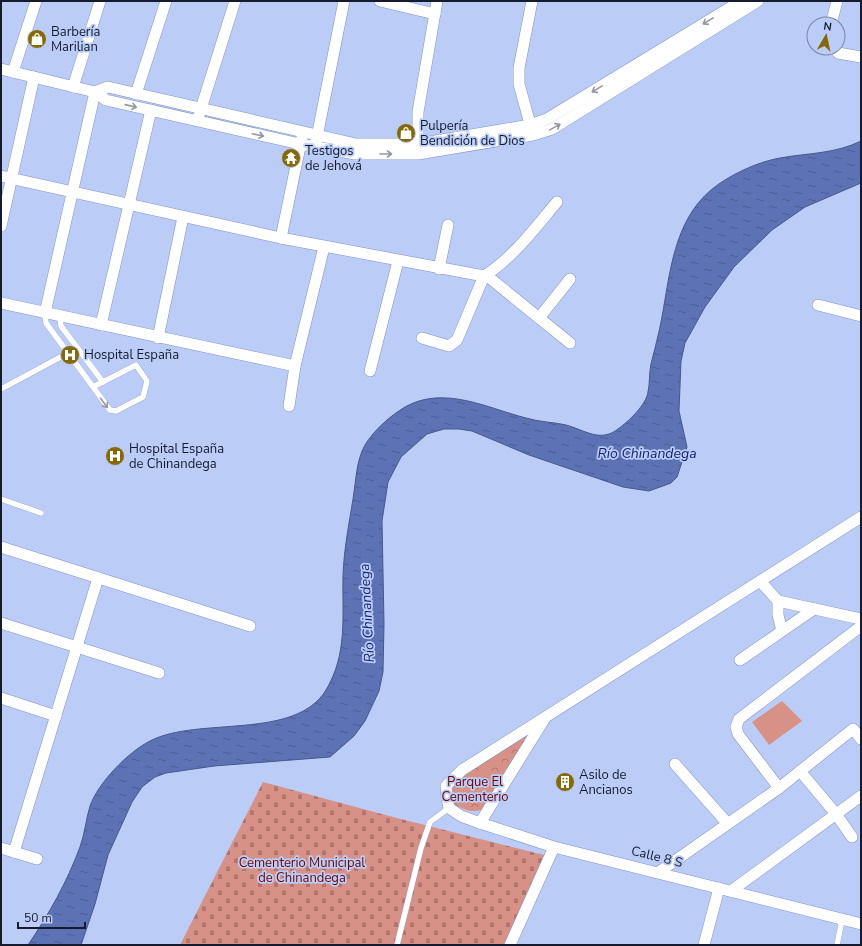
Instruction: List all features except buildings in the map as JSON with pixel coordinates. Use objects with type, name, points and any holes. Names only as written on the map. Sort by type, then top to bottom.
[{"type":"street","points":[[13,72],[36,1]]},
{"type":"street","points":[[73,87],[100,1]]},
{"type":"street","points":[[136,94],[166,1]]},
{"type":"street","points":[[198,121],[235,1]]},
{"type":"street","points":[[317,141],[344,1]]},
{"type":"street","points":[[380,1],[434,14]]},
{"type":"street","points":[[418,149],[418,112],[437,1]]},
{"type":"street","points":[[532,1],[519,68],[519,84],[532,130]]},
{"type":"street","points":[[532,130],[547,119],[741,1]]},
{"type":"street","points":[[1,69],[95,92],[106,100],[300,144],[317,141],[418,149],[532,130],[552,130],[758,1]]},
{"type":"street","points":[[833,16],[837,1]]},
{"type":"street","points":[[846,54],[861,57]]},
{"type":"street","points":[[1,226],[7,177],[34,77]]},
{"type":"street","points":[[95,92],[108,88],[201,108],[303,132],[317,141]]},
{"type":"street","points":[[45,313],[95,92]]},
{"type":"street","points":[[101,325],[151,110]]},
{"type":"street","points":[[281,238],[303,132]]},
{"type":"street","points":[[7,177],[324,247],[439,269],[485,275],[570,342]]},
{"type":"street","points":[[422,338],[449,346],[457,340],[485,275],[496,269],[511,254],[557,202]]},
{"type":"street","points":[[158,338],[183,217]]},
{"type":"street","points":[[439,269],[448,225]]},
{"type":"street","points":[[289,406],[295,366],[324,247]]},
{"type":"street","points":[[370,371],[398,261]]},
{"type":"street","points":[[539,318],[570,279]]},
{"type":"street","points":[[1,303],[158,338],[295,366]]},
{"type":"street","points":[[818,305],[861,316]]},
{"type":"street","points":[[449,808],[446,786],[462,770],[861,517]]},
{"type":"street","points":[[1,547],[250,626]]},
{"type":"street","points":[[14,852],[98,578]]},
{"type":"street","points":[[760,581],[778,601],[861,619]]},
{"type":"street","points":[[778,601],[778,615],[782,631]]},
{"type":"street","points":[[740,660],[814,609]]},
{"type":"street","points":[[1,623],[159,673]]},
{"type":"street","points":[[779,788],[738,734],[736,727],[739,719],[861,626]]},
{"type":"street","points":[[1,698],[56,716]]},
{"type":"street","points":[[480,823],[547,715]]},
{"type":"street","points":[[659,872],[779,788],[853,729],[861,739]]},
{"type":"street","points":[[675,764],[728,824]]},
{"type":"street","points":[[800,771],[836,814],[852,837]]},
{"type":"street","points":[[731,891],[861,796]]},
{"type":"street","name":"Calle 8 S","points":[[449,808],[461,816],[554,847],[659,872],[861,924]]},
{"type":"street","points":[[510,945],[554,847]]},
{"type":"street","points":[[1,848],[37,859]]},
{"type":"street","points":[[704,945],[719,888]]},
{"type":"lane","points":[[45,313],[46,323],[93,387],[110,410],[116,412],[143,397],[147,381],[136,365],[93,387]]},
{"type":"lane","points":[[60,316],[61,326],[103,382]]},
{"type":"lane","points":[[1,389],[68,353]]},
{"type":"lane","points":[[1,499],[41,513]]},
{"type":"lane","points":[[397,945],[420,848],[430,822],[449,808]]},
{"type":"lane","points":[[837,945],[842,920]]},
{"type":"green space","points":[[782,701],[802,721],[769,745],[752,722]]},
{"type":"green space","name":"Parque El Cementerio","points":[[525,734],[531,734],[488,808],[479,811],[471,811],[454,804],[452,787],[458,778]]},
{"type":"green space","name":"Cementerio Municipal de Chinandega","points":[[263,782],[389,816],[548,856],[505,945],[180,945]]},
{"type":"water","name":"Río Chinandega","points":[[861,141],[861,183],[805,207],[772,230],[734,267],[705,307],[685,343],[681,361],[679,411],[687,447],[677,477],[671,483],[649,491],[623,487],[529,455],[472,431],[444,429],[427,434],[401,457],[388,482],[382,521],[384,624],[383,672],[379,691],[365,721],[354,736],[330,757],[214,766],[166,773],[155,777],[142,787],[132,802],[108,855],[95,904],[81,945],[28,945],[50,910],[69,873],[80,847],[90,806],[94,797],[107,778],[123,760],[150,741],[170,734],[193,730],[269,722],[292,716],[312,706],[326,690],[338,662],[341,648],[344,556],[358,464],[365,445],[383,424],[405,407],[420,401],[435,398],[450,398],[466,400],[531,419],[566,425],[592,434],[605,435],[618,429],[632,417],[647,397],[651,364],[660,329],[671,266],[681,232],[699,203],[718,184],[753,166],[780,158],[831,151]]},
{"type":"place","name":"Barbería Marilian","points":[[37,39]]},
{"type":"place","name":"Pulpería Bendición de Dios","points":[[406,133]]},
{"type":"place","name":"Testigos de Jehová","points":[[291,158]]},
{"type":"place","name":"Hospital España","points":[[70,355]]},
{"type":"place","name":"Hospital España de Chinandega","points":[[115,456]]},
{"type":"place","name":"Asilo de Ancianos","points":[[565,782]]}]
